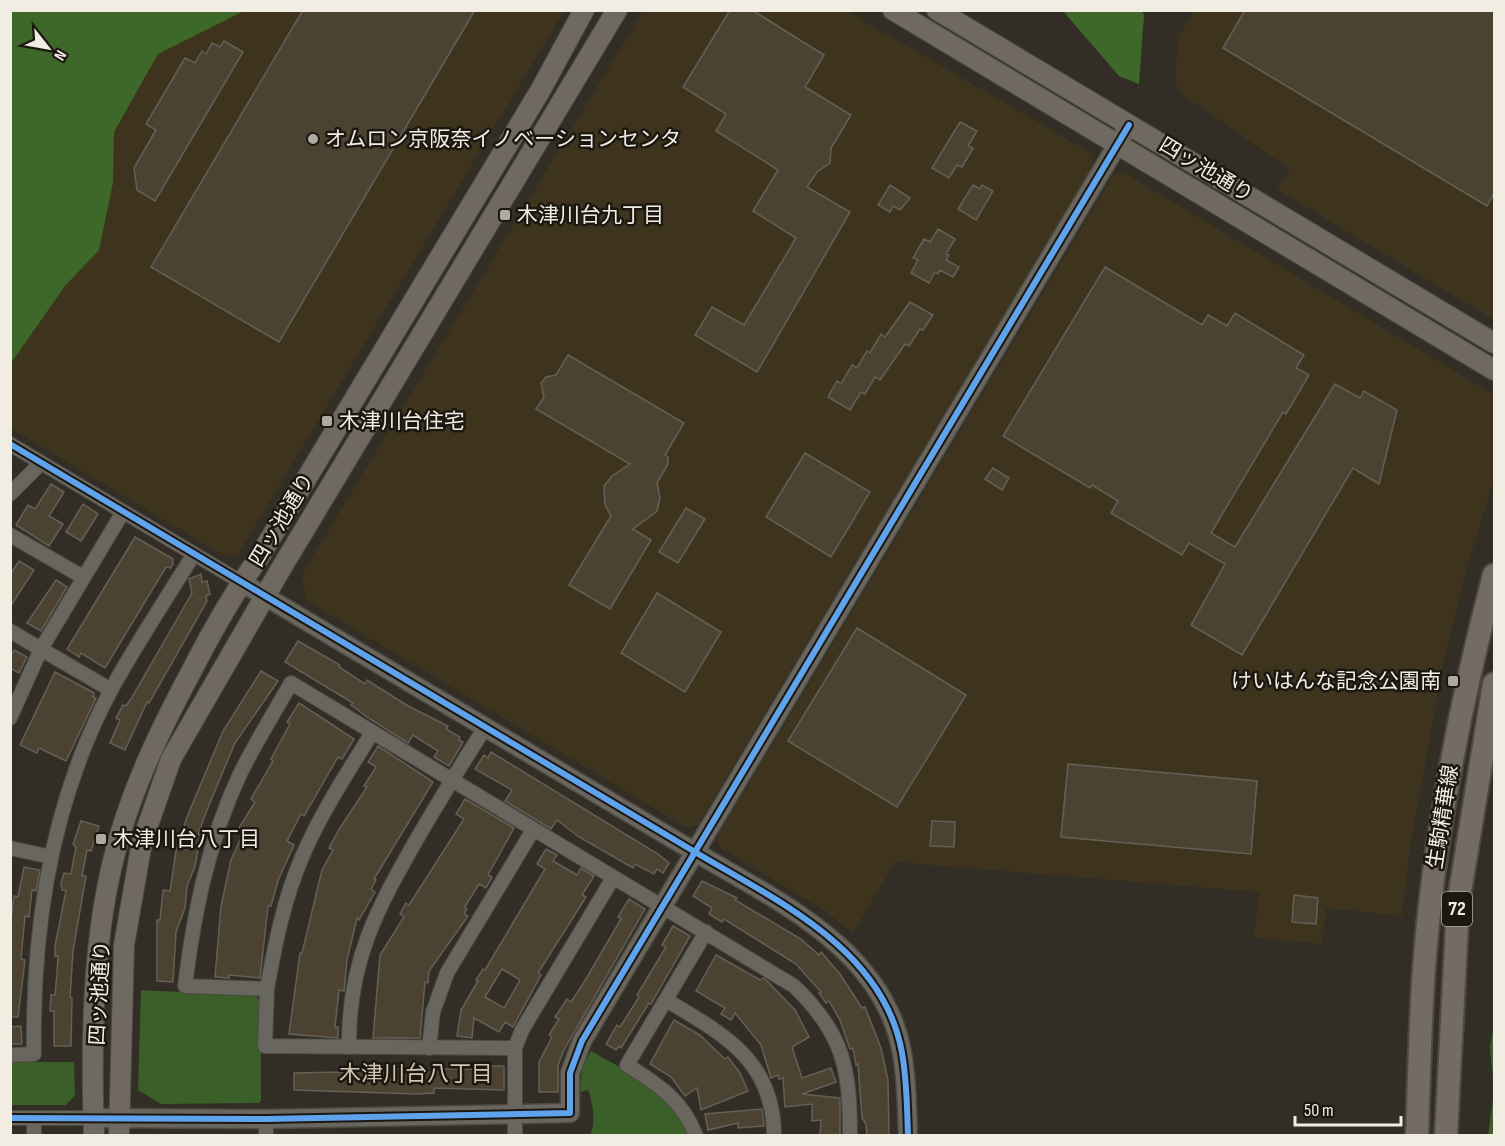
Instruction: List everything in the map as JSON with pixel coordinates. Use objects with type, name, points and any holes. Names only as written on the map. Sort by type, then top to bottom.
[{"type":"main road","name":"四ッ池通り","points":[[93,1127],[96,993],[101,929],[112,865],[149,754],[241,582],[512,137],[584,10]]},
{"type":"main road","name":"四ッ池通り","points":[[119,1127],[124,945],[142,842],[171,759],[264,596],[617,10]]},
{"type":"main road","name":"四ッ池通り","points":[[893,10],[1494,370]]},
{"type":"main road","name":"四ッ池通り","points":[[937,10],[1494,343]]},
{"type":"main road","name":"生駒精華線","points":[[1417,1136],[1424,968],[1432,884],[1466,686],[1494,575]]},
{"type":"main road","name":"生駒精華線","points":[[1446,1136],[1458,904],[1494,684]]},
{"type":"street","points":[[10,1118],[93,1127],[266,1127],[570,1113],[570,1073],[582,1041],[1129,125]]},
{"type":"street","points":[[10,444],[695,852],[826,933],[863,970],[883,1000],[902,1051],[908,1136]]},
{"type":"street","points":[[10,494],[41,463]]},
{"type":"street","points":[[10,717],[42,649],[123,512]]},
{"type":"street","points":[[10,535],[83,577]]},
{"type":"street","points":[[10,1055],[34,1054],[37,953],[51,857],[78,766],[111,690],[194,554]]},
{"type":"street","points":[[10,630],[111,690]]},
{"type":"street","points":[[267,989],[184,986],[198,900],[226,806],[254,746],[291,683],[794,986],[815,1006],[830,1029],[845,1064],[850,1091],[850,1136]]},
{"type":"street","points":[[349,1047],[351,998],[368,933],[385,893],[485,728]]},
{"type":"street","points":[[372,733],[326,809],[302,857],[283,913],[267,989],[265,1046],[515,1048]]},
{"type":"street","points":[[429,1048],[433,1012],[447,973],[533,830]]},
{"type":"street","points":[[10,848],[51,857]]},
{"type":"street","points":[[515,1136],[515,1048],[522,1030],[613,878]]},
{"type":"street","points":[[696,1136],[688,1116],[675,1098],[627,1065],[706,932]]},
{"type":"street","points":[[666,1000],[725,1035],[747,1056],[768,1093],[774,1120],[774,1136]]},
{"type":"street","points":[[34,1119],[34,1136]]},
{"type":"shaded area","points":[[244,11],[564,11],[238,554],[226,557],[11,428],[10,363],[65,286],[99,250],[113,183],[114,132],[158,54]]},
{"type":"shaded area","points":[[643,11],[847,11],[1091,153],[1094,164],[697,826],[687,828],[306,600],[302,574]]},
{"type":"shaded area","points":[[1194,11],[1494,11],[1494,320],[1277,189],[1290,169],[1184,96],[1175,83],[1178,37]]},
{"type":"shaded area","points":[[1123,172],[1494,395],[1494,479],[1466,571],[1443,665],[1410,849],[1402,916],[1326,908],[1322,944],[1254,938],[1259,892],[895,862],[853,933],[825,911],[719,847],[717,837],[1113,176]]},
{"type":"green space","points":[[11,10],[244,11],[158,54],[114,132],[113,183],[99,250],[65,286],[11,363]]},
{"type":"green space","points":[[1063,11],[1142,11],[1144,15],[1139,84],[1119,76]]},
{"type":"green space","points":[[141,990],[256,996],[261,1003],[261,1100],[259,1103],[161,1104],[138,1090]]},
{"type":"green space","points":[[1494,1022],[1494,1091],[1490,1048]]},
{"type":"green space","points":[[591,1051],[634,1075],[662,1095],[682,1120],[687,1135],[590,1135],[593,1120],[591,1101],[588,1090],[580,1092],[582,1067]]},
{"type":"green space","points":[[11,1062],[74,1062],[75,1095],[66,1105],[11,1105]]},
{"type":"green space","points":[[1494,1091],[1494,1135],[1488,1136]]},
{"type":"building","name":"オムロン京阪奈イノベーションセンタ","points":[[303,10],[475,10],[279,342],[151,267]]},
{"type":"building","points":[[730,10],[752,10],[824,55],[805,87],[851,115],[831,148],[830,163],[817,172],[807,187],[850,212],[757,372],[695,335],[712,307],[744,325],[796,238],[753,211],[778,170],[716,131],[726,114],[683,87]]},
{"type":"building","points":[[1245,10],[1494,10],[1494,193],[1487,206],[1223,48]]},
{"type":"building","points":[[224,41],[243,52],[155,201],[137,190],[134,168],[156,130],[146,124],[185,58],[195,63],[202,51],[206,54],[212,43],[220,47]]},
{"type":"building","points":[[960,122],[977,131],[968,146],[973,148],[962,167],[957,165],[949,178],[932,168]]},
{"type":"building","points":[[890,185],[910,198],[900,210],[893,206],[890,212],[878,205]]},
{"type":"building","points":[[973,185],[980,189],[982,185],[993,191],[976,220],[958,209]]},
{"type":"building","points":[[938,229],[955,239],[946,254],[949,255],[946,260],[959,267],[953,277],[940,270],[938,274],[935,272],[929,283],[911,273],[918,260],[913,258],[924,239],[930,242]]},
{"type":"building","points":[[1105,267],[1202,325],[1208,315],[1227,326],[1235,313],[1304,355],[1296,368],[1309,375],[1286,414],[1283,412],[1211,533],[1235,547],[1335,384],[1360,398],[1364,391],[1397,410],[1379,484],[1353,468],[1242,655],[1191,625],[1225,564],[1189,543],[1182,555],[1111,513],[1118,501],[1092,485],[1090,488],[1003,436]]},
{"type":"building","points":[[910,302],[933,315],[909,346],[905,344],[880,380],[875,377],[865,394],[861,392],[850,410],[828,397],[837,381],[841,384],[852,365],[857,368],[867,351],[870,353],[881,334],[885,337]]},
{"type":"building","points":[[568,355],[684,423],[665,455],[668,457],[668,464],[657,483],[660,498],[657,511],[633,529],[651,540],[610,609],[569,585],[611,516],[605,505],[604,486],[612,476],[630,464],[536,409],[544,397],[541,383],[546,377],[556,375]]},
{"type":"building","points":[[805,453],[870,492],[831,557],[766,517]]},
{"type":"building","points":[[993,468],[1009,478],[1002,490],[985,479]]},
{"type":"building","points":[[51,484],[64,492],[49,516],[63,524],[49,546],[16,525],[28,505],[35,509]]},
{"type":"building","points":[[83,504],[98,514],[81,541],[66,532]]},
{"type":"building","points":[[686,508],[705,519],[678,563],[659,552]]},
{"type":"building","points":[[135,537],[173,559],[173,564],[171,568],[166,567],[105,668],[81,653],[79,657],[67,649]]},
{"type":"building","points":[[19,561],[34,570],[10,607],[10,575]]},
{"type":"building","points":[[201,574],[202,582],[207,581],[210,594],[206,596],[207,601],[149,703],[147,702],[125,750],[110,743],[120,720],[116,718],[123,705],[126,706],[131,699],[192,593],[189,579]]},
{"type":"building","points":[[56,580],[67,587],[41,631],[27,623]]},
{"type":"building","points":[[657,593],[721,632],[685,692],[621,653]]},
{"type":"building","points":[[857,628],[966,695],[897,807],[788,741]]},
{"type":"building","points":[[298,641],[340,665],[339,667],[365,684],[367,680],[408,706],[448,726],[446,729],[460,737],[459,740],[463,742],[449,766],[434,757],[438,751],[413,735],[408,743],[370,719],[351,705],[353,703],[285,662]]},
{"type":"building","points":[[14,650],[27,657],[19,673],[10,668],[10,656]]},
{"type":"building","points":[[261,671],[278,681],[235,743],[209,805],[198,834],[201,835],[195,866],[187,886],[185,908],[176,932],[173,982],[157,981],[157,920],[160,920],[163,890],[170,891],[176,851],[187,817],[223,731]]},
{"type":"building","points":[[55,672],[94,693],[93,697],[96,698],[66,761],[39,748],[37,753],[20,745]]},
{"type":"building","points":[[299,703],[354,739],[342,759],[338,757],[304,816],[301,814],[287,841],[294,845],[279,878],[271,906],[268,906],[260,978],[229,975],[229,978],[215,977],[221,906],[231,860],[244,831],[239,828],[255,802],[251,799],[273,761],[271,759],[290,724],[287,722]]},
{"type":"building","points":[[378,746],[433,782],[374,879],[376,880],[371,889],[375,892],[359,920],[357,918],[347,960],[344,991],[339,990],[335,1027],[338,1027],[338,1038],[289,1034],[300,953],[302,953],[322,870],[333,850],[329,848],[367,787],[364,786],[376,767],[368,762]]},
{"type":"building","points":[[491,752],[658,854],[669,863],[663,873],[657,869],[654,874],[635,864],[633,868],[579,837],[557,820],[551,829],[505,801],[512,790],[475,769],[484,755],[488,758]]},
{"type":"building","points":[[1068,764],[1257,781],[1251,854],[1061,837]]},
{"type":"building","points":[[465,799],[514,828],[488,875],[492,877],[486,888],[479,884],[464,908],[467,909],[464,914],[468,916],[429,971],[428,983],[425,982],[420,1038],[373,1038],[380,955],[404,917],[400,914],[406,903],[409,905],[464,819],[456,814]]},
{"type":"building","points":[[81,821],[99,826],[91,851],[87,850],[82,876],[86,876],[73,951],[70,997],[72,998],[71,1046],[54,1046],[54,1011],[50,1011],[51,995],[55,995],[57,974],[58,956],[55,956],[55,946],[66,891],[62,890],[61,883],[64,873],[71,874],[76,847],[73,844]]},
{"type":"building","points":[[932,821],[955,822],[954,847],[930,846]]},
{"type":"building","points":[[546,849],[557,855],[553,861],[577,875],[581,868],[594,876],[582,895],[586,897],[538,973],[541,975],[513,1027],[505,1022],[499,1032],[474,1018],[472,1038],[457,1036],[461,1010],[478,981],[476,980],[483,969],[485,970],[545,869],[537,864]],"holes":[[[502,969],[520,980],[504,1008],[485,997]]]},
{"type":"building","points":[[24,867],[40,870],[36,891],[32,890],[29,917],[25,916],[21,959],[25,960],[18,1017],[10,1017],[10,928],[14,896],[18,897]]},
{"type":"building","points":[[702,881],[737,898],[735,900],[801,939],[819,955],[821,952],[840,974],[862,1008],[865,1007],[881,1048],[888,1080],[889,1136],[867,1136],[866,1124],[862,1118],[858,1064],[856,1065],[853,1048],[850,1049],[840,1020],[829,1001],[826,1003],[819,993],[821,992],[796,964],[724,919],[722,922],[709,914],[712,908],[693,896]]},
{"type":"building","points":[[1294,895],[1318,898],[1316,924],[1292,922]]},
{"type":"building","points":[[629,899],[645,909],[564,1050],[558,1065],[558,1092],[539,1092],[539,1062],[552,1037],[549,1035],[559,1019],[555,1017],[567,999],[571,1002],[583,984],[621,919],[618,917]]},
{"type":"building","points":[[673,926],[690,936],[651,1004],[649,1003],[621,1048],[619,1046],[616,1050],[606,1044],[617,1025],[620,1027],[639,997],[637,995],[666,947],[662,945]]},
{"type":"building","points":[[716,955],[760,980],[764,978],[795,1010],[809,1037],[792,1047],[802,1078],[831,1068],[836,1082],[802,1094],[840,1098],[840,1136],[820,1136],[821,1120],[812,1121],[812,1104],[785,1107],[783,1078],[779,1079],[778,1075],[771,1078],[761,1045],[735,1013],[731,1020],[721,1014],[725,1008],[696,991]]},
{"type":"building","points":[[674,1020],[700,1035],[725,1059],[728,1057],[740,1073],[748,1091],[701,1110],[697,1088],[685,1096],[671,1077],[650,1064]]},
{"type":"building","points":[[21,1026],[22,1044],[10,1044],[10,1027]]},
{"type":"building","points":[[487,1066],[504,1066],[504,1090],[434,1088],[434,1093],[417,1094],[294,1090],[294,1073],[386,1068],[404,1069],[404,1072],[441,1072],[441,1069],[487,1069]]},
{"type":"building","points":[[762,1109],[764,1126],[738,1128],[738,1123],[708,1130],[705,1114]]},
{"type":"cycle path","points":[[908,1136],[902,1053],[891,1017],[874,985],[850,957],[822,932],[759,889],[695,852],[1129,125]]},
{"type":"cycle path","points":[[10,444],[695,852],[582,1041],[570,1073],[570,1113],[266,1119],[10,1118]]},
{"type":"place","name":"オムロン京阪奈イノベーションセンタ","points":[[313,139]]},
{"type":"place","name":"木津川台九丁目","points":[[505,215]]},
{"type":"place","name":"木津川台住宅","points":[[327,421]]},
{"type":"place","name":"けいはんな記念公園南","points":[[1453,681]]},
{"type":"place","name":"木津川台八丁目","points":[[101,839]]},
{"type":"district","name":"木津川台八丁目","points":[[416,1074]]}]
